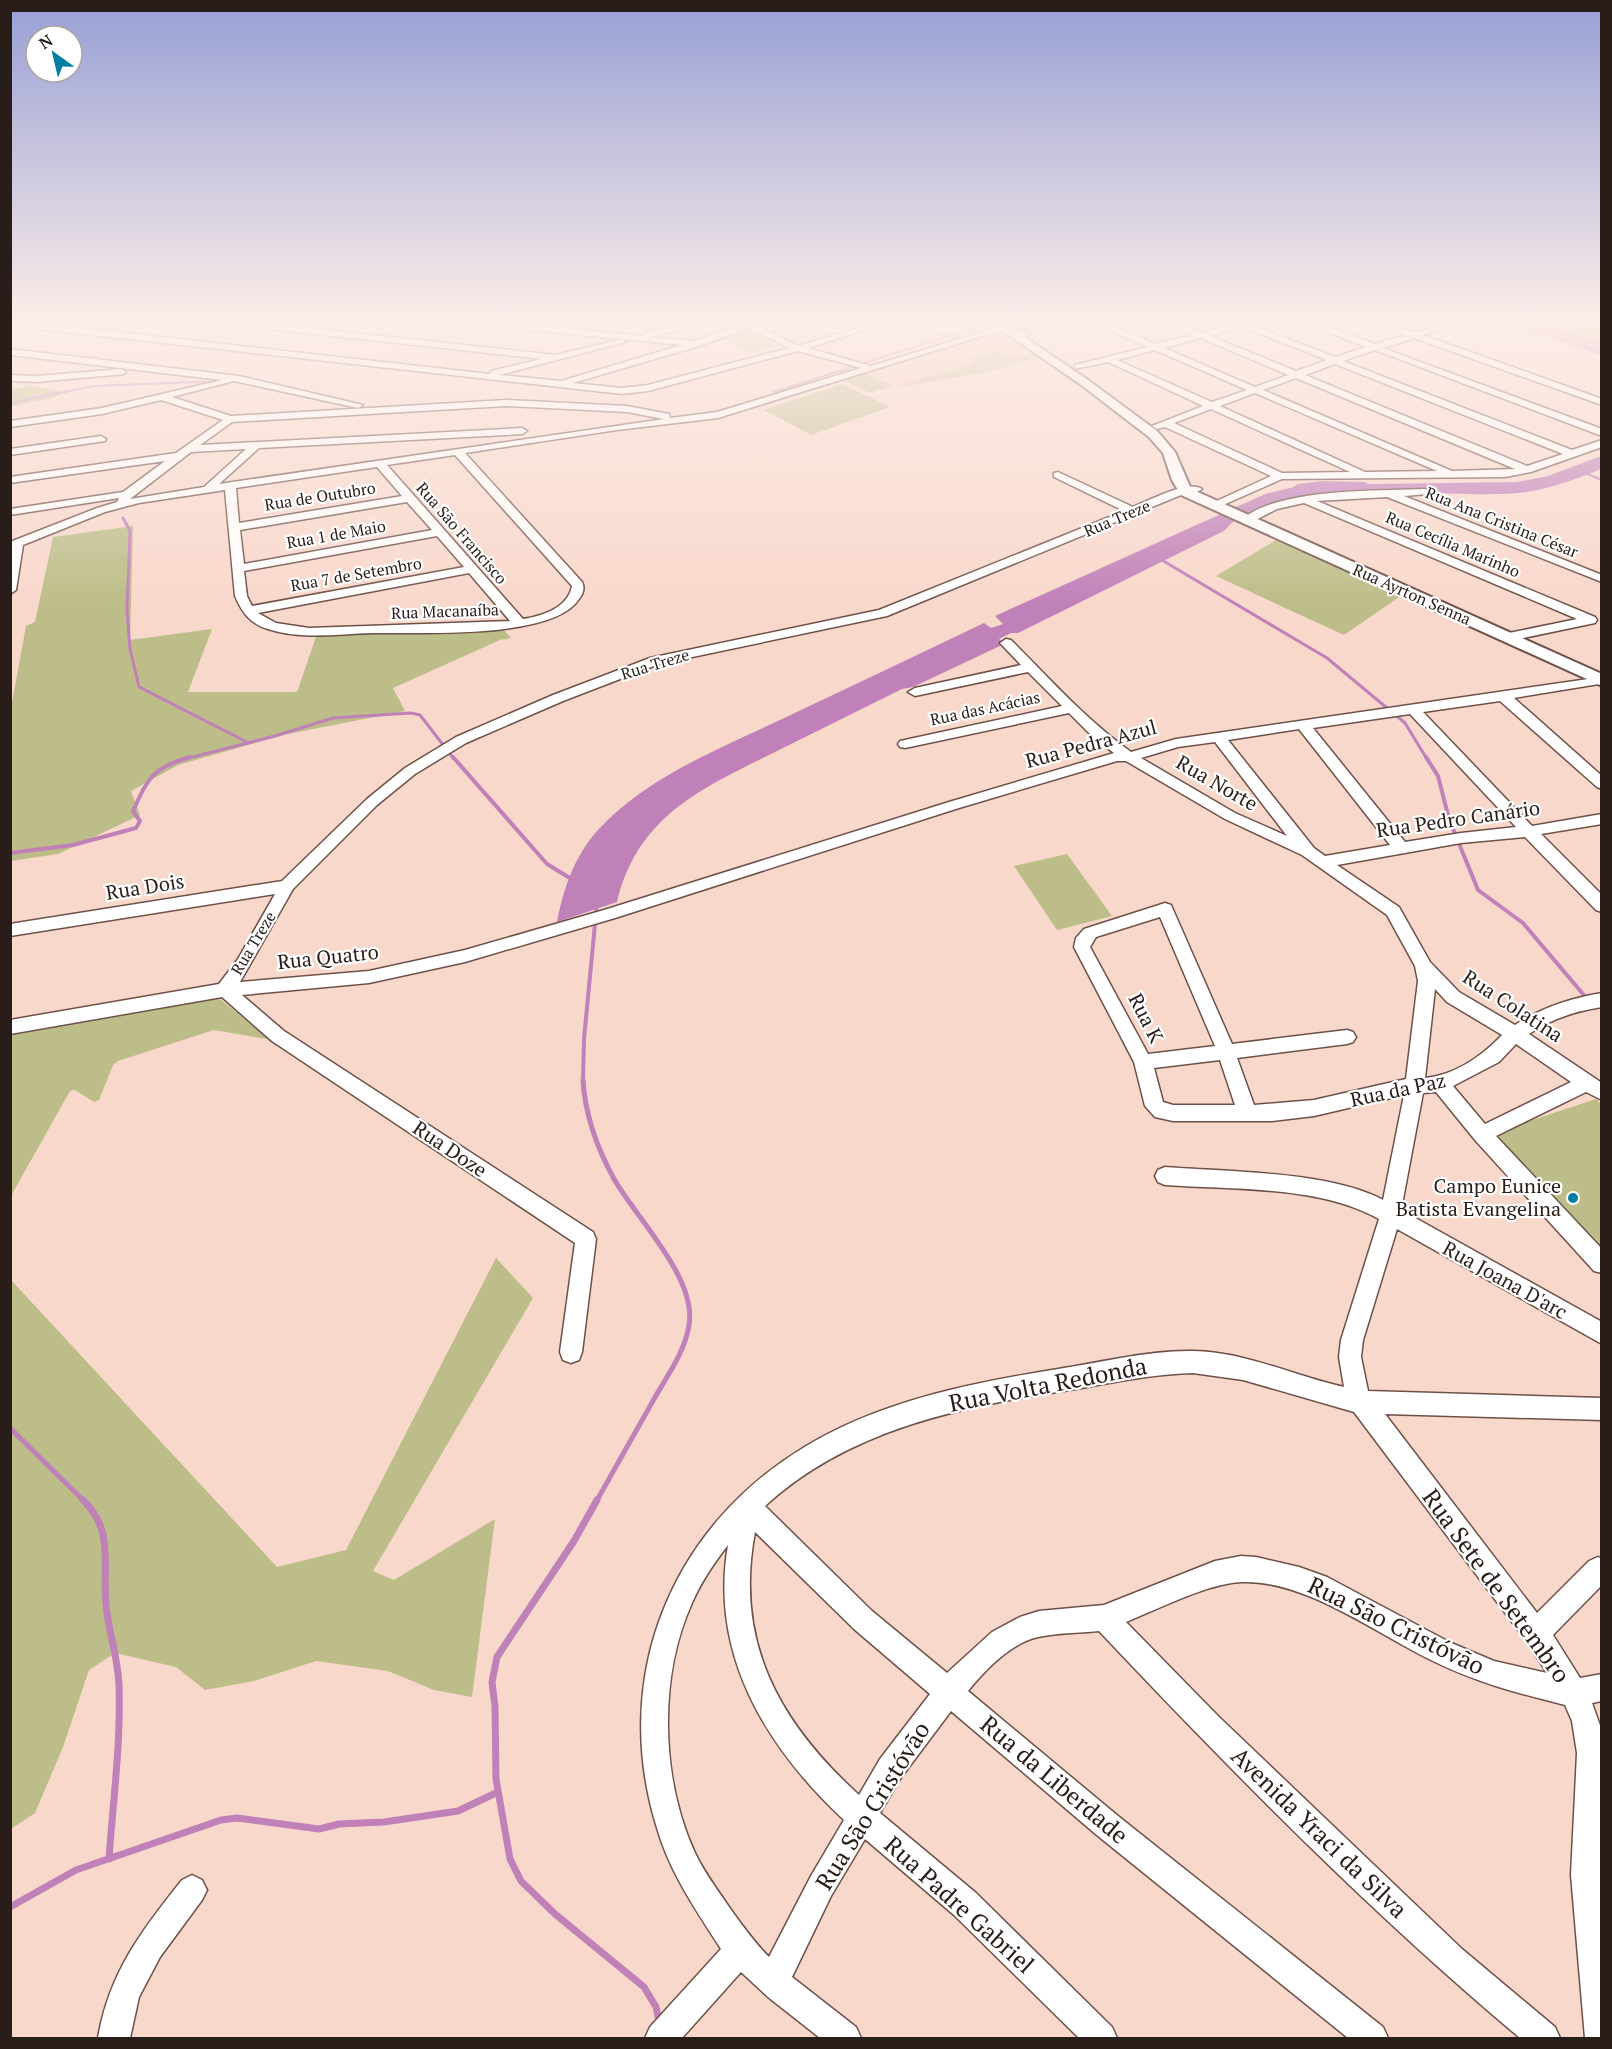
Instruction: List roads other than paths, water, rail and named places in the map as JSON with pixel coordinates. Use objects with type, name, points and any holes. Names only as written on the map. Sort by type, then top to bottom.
[{"type":"main road","points":[[1129,416],[1153,434],[1169,452],[1190,490]]},
{"type":"main road","points":[[1148,416],[1161,425],[1177,444],[1190,490]]},
{"type":"main road","name":"Rua Ayrton Senna","points":[[1190,490],[1214,506],[1509,637],[1600,681]]},
{"type":"street","points":[[10,480],[101,439],[137,416]]},
{"type":"street","points":[[222,416],[230,418],[269,416]]},
{"type":"street","points":[[664,416],[683,419]]},
{"type":"street","points":[[10,590],[14,545],[121,504],[379,463],[704,416]]},
{"type":"street","points":[[1161,425],[1187,416]]},
{"type":"street","points":[[1235,416],[1364,475]]},
{"type":"street","points":[[1315,416],[1454,475]]},
{"type":"street","points":[[1395,416],[1527,470]]},
{"type":"street","points":[[1476,416],[1573,454]]},
{"type":"street","points":[[1557,416],[1602,433]]},
{"type":"street","points":[[121,504],[128,493],[191,449],[230,418]]},
{"type":"street","points":[[10,424],[101,439],[179,456]]},
{"type":"street","points":[[1161,425],[1281,476]]},
{"type":"street","points":[[191,449],[617,427]]},
{"type":"street","points":[[10,452],[101,439]]},
{"type":"street","points":[[1214,506],[1281,476],[1505,474],[1527,470],[1602,443]]},
{"type":"street","points":[[208,489],[257,445]]},
{"type":"street","name":"Rua Macanaíba","points":[[247,611],[269,625],[298,631],[455,628],[520,624],[541,619],[563,609],[578,592],[578,585],[458,452]]},
{"type":"street","name":"Rua São Francisco","points":[[379,463],[520,624]]},
{"type":"street","points":[[1058,475],[1133,511]]},
{"type":"street","points":[[230,486],[236,526],[241,596],[247,611]]},
{"type":"street","name":"Rua Treze","points":[[225,990],[244,963],[287,886],[372,802],[410,771],[461,740],[558,698],[655,661],[883,613],[1190,490]]},
{"type":"street","points":[[1243,519],[1273,507],[1303,499],[1424,492]]},
{"type":"street","points":[[10,512],[128,493]]},
{"type":"street","name":"Rua Ana Cristina César","points":[[1391,495],[1602,579]]},
{"type":"street","name":"Rua de Outubro","points":[[236,526],[410,498]]},
{"type":"street","name":"Rua Cecília Marinho","points":[[1303,499],[1596,619]]},
{"type":"street","name":"Rua 1 de Maio","points":[[239,568],[439,532]]},
{"type":"street","name":"Rua 7 de Setembro","points":[[247,611],[471,569]]},
{"type":"street","points":[[1509,637],[1596,619]]},
{"type":"street","name":"Rua Norte","points":[[1006,642],[1101,737],[1129,757],[1230,816],[1315,857]]},
{"type":"street","points":[[915,692],[1032,667]]},
{"type":"street","name":"Rua Pedra Azul","points":[[609,914],[954,805],[1116,757],[1129,757],[1176,743],[1600,681]]},
{"type":"street","points":[[1503,696],[1602,784]]},
{"type":"street","name":"Rua das Acácias","points":[[905,744],[1073,708]]},
{"type":"street","points":[[1413,709],[1455,757],[1602,906]]},
{"type":"street","points":[[1304,726],[1401,848]]},
{"type":"street","name":"Rua Colatina","points":[[1219,738],[1315,857],[1379,899],[1393,911],[1424,966],[1452,997],[1515,1034],[1594,1088]]},
{"type":"street","name":"Rua Pedro Canário","points":[[1315,857],[1530,831],[1602,819]]},
{"type":"street","name":"Rua Dois","points":[[10,930],[287,886]]},
{"type":"street","name":"Rua K","points":[[1173,1113],[1162,1112],[1155,1106],[1143,1062],[1118,1011],[1082,947],[1082,942],[1086,937],[1090,933],[1165,909],[1226,1052]]},
{"type":"street","name":"Rua Quatro","points":[[12,1023],[225,990],[369,978],[465,956],[609,914]]},
{"type":"street","name":"Rua Sete de Setembro","points":[[1424,966],[1427,981],[1425,1012],[1415,1085],[1389,1215],[1372,1280],[1352,1340],[1350,1357],[1353,1380],[1361,1402],[1536,1634],[1585,1719],[1590,1739],[1586,1875],[1600,2038]]},
{"type":"street","name":"Rua Doze","points":[[225,990],[278,1036],[586,1239],[571,1352]]},
{"type":"street","name":"Rua da Paz","points":[[1173,1113],[1247,1113],[1314,1108],[1415,1085],[1440,1084],[1469,1071],[1492,1057],[1515,1034],[1554,1012],[1602,1000]]},
{"type":"street","points":[[1143,1062],[1347,1037]]},
{"type":"street","points":[[1226,1052],[1247,1113]]},
{"type":"street","points":[[1440,1084],[1482,1134],[1602,1264]]},
{"type":"street","points":[[1482,1134],[1594,1088]]},
{"type":"street","name":"Rua Joana D'arc","points":[[1166,1176],[1338,1192],[1371,1204],[1602,1334]]},
{"type":"street","name":"Rua Volta Redonda","points":[[845,2038],[773,1981],[741,1950],[699,1889],[683,1859],[661,1788],[656,1730],[661,1654],[677,1605],[702,1559],[724,1530],[777,1480],[850,1436],[916,1411],[1018,1385],[1159,1364],[1196,1362],[1254,1370],[1324,1393],[1361,1402],[1602,1409]]},
{"type":"street","name":"Rua da Liberdade","points":[[748,1507],[863,1620],[1117,1833],[1372,2038]]},
{"type":"street","name":"Rua Padre Gabriel","points":[[748,1507],[740,1549],[736,1589],[740,1628],[748,1661],[761,1698],[806,1764],[861,1817],[966,1905],[1101,2038]]},
{"type":"street","name":"Rua São Cristóvão","points":[[773,1981],[821,1886],[890,1769],[949,1692],[981,1658],[1001,1641],[1020,1630],[1039,1624],[1104,1618],[1215,1574],[1241,1569],[1256,1570],[1299,1580],[1327,1590],[1440,1651],[1494,1674],[1572,1693],[1602,1687]]},
{"type":"street","points":[[1536,1634],[1598,1570]]},
{"type":"street","name":"Avenida Yraci da Silva","points":[[1104,1618],[1209,1727],[1451,1960],[1544,2038]]},
{"type":"street","points":[[114,2038],[124,1993],[149,1946],[192,1890]]},
{"type":"street","points":[[661,2038],[741,1950]]},
{"type":"waterway","points":[[1585,473],[1602,480]]},
{"type":"waterway","points":[[1298,487],[1322,484],[1365,485]]},
{"type":"waterway","points":[[123,518],[130,531],[127,610],[130,649],[139,687],[247,742]]},
{"type":"waterway","points":[[1160,559],[1327,658],[1405,723],[1427,759]]},
{"type":"waterway","points":[[185,759],[275,736],[333,718],[411,713],[420,715],[454,759]]},
{"type":"waterway","points":[[10,853],[73,845],[136,828],[140,821],[133,811],[148,782],[167,765],[190,757]]},
{"type":"waterway","points":[[453,757],[547,864],[573,880]]},
{"type":"waterway","points":[[1426,757],[1438,776],[1449,819],[1478,890],[1523,923],[1588,1000]]},
{"type":"waterway","points":[[583,1080],[584,1039],[597,903]]},
{"type":"waterway","points":[[583,1080],[589,1119],[602,1155],[624,1195],[675,1269],[684,1288],[689,1307],[689,1325],[680,1354],[596,1502]]},
{"type":"waterway","points":[[10,1428],[83,1500]]},
{"type":"waterway","points":[[83,1500],[100,1524],[103,1536],[106,1604],[119,1685],[118,1750],[109,1859]]},
{"type":"waterway","points":[[597,1500],[574,1541],[497,1657],[492,1682],[495,1706],[496,1779],[510,1859],[521,1881],[555,1914],[644,1987],[656,2007],[659,2021]]},
{"type":"waterway","points":[[109,1859],[221,1820],[237,1818],[319,1829],[339,1824],[384,1822],[458,1811],[498,1792]]},
{"type":"waterway","points":[[10,1907],[76,1870],[109,1859]]},
{"type":"place","name":"Campo Eunice Batista Evangelina","points":[[1573,1198]]}]
